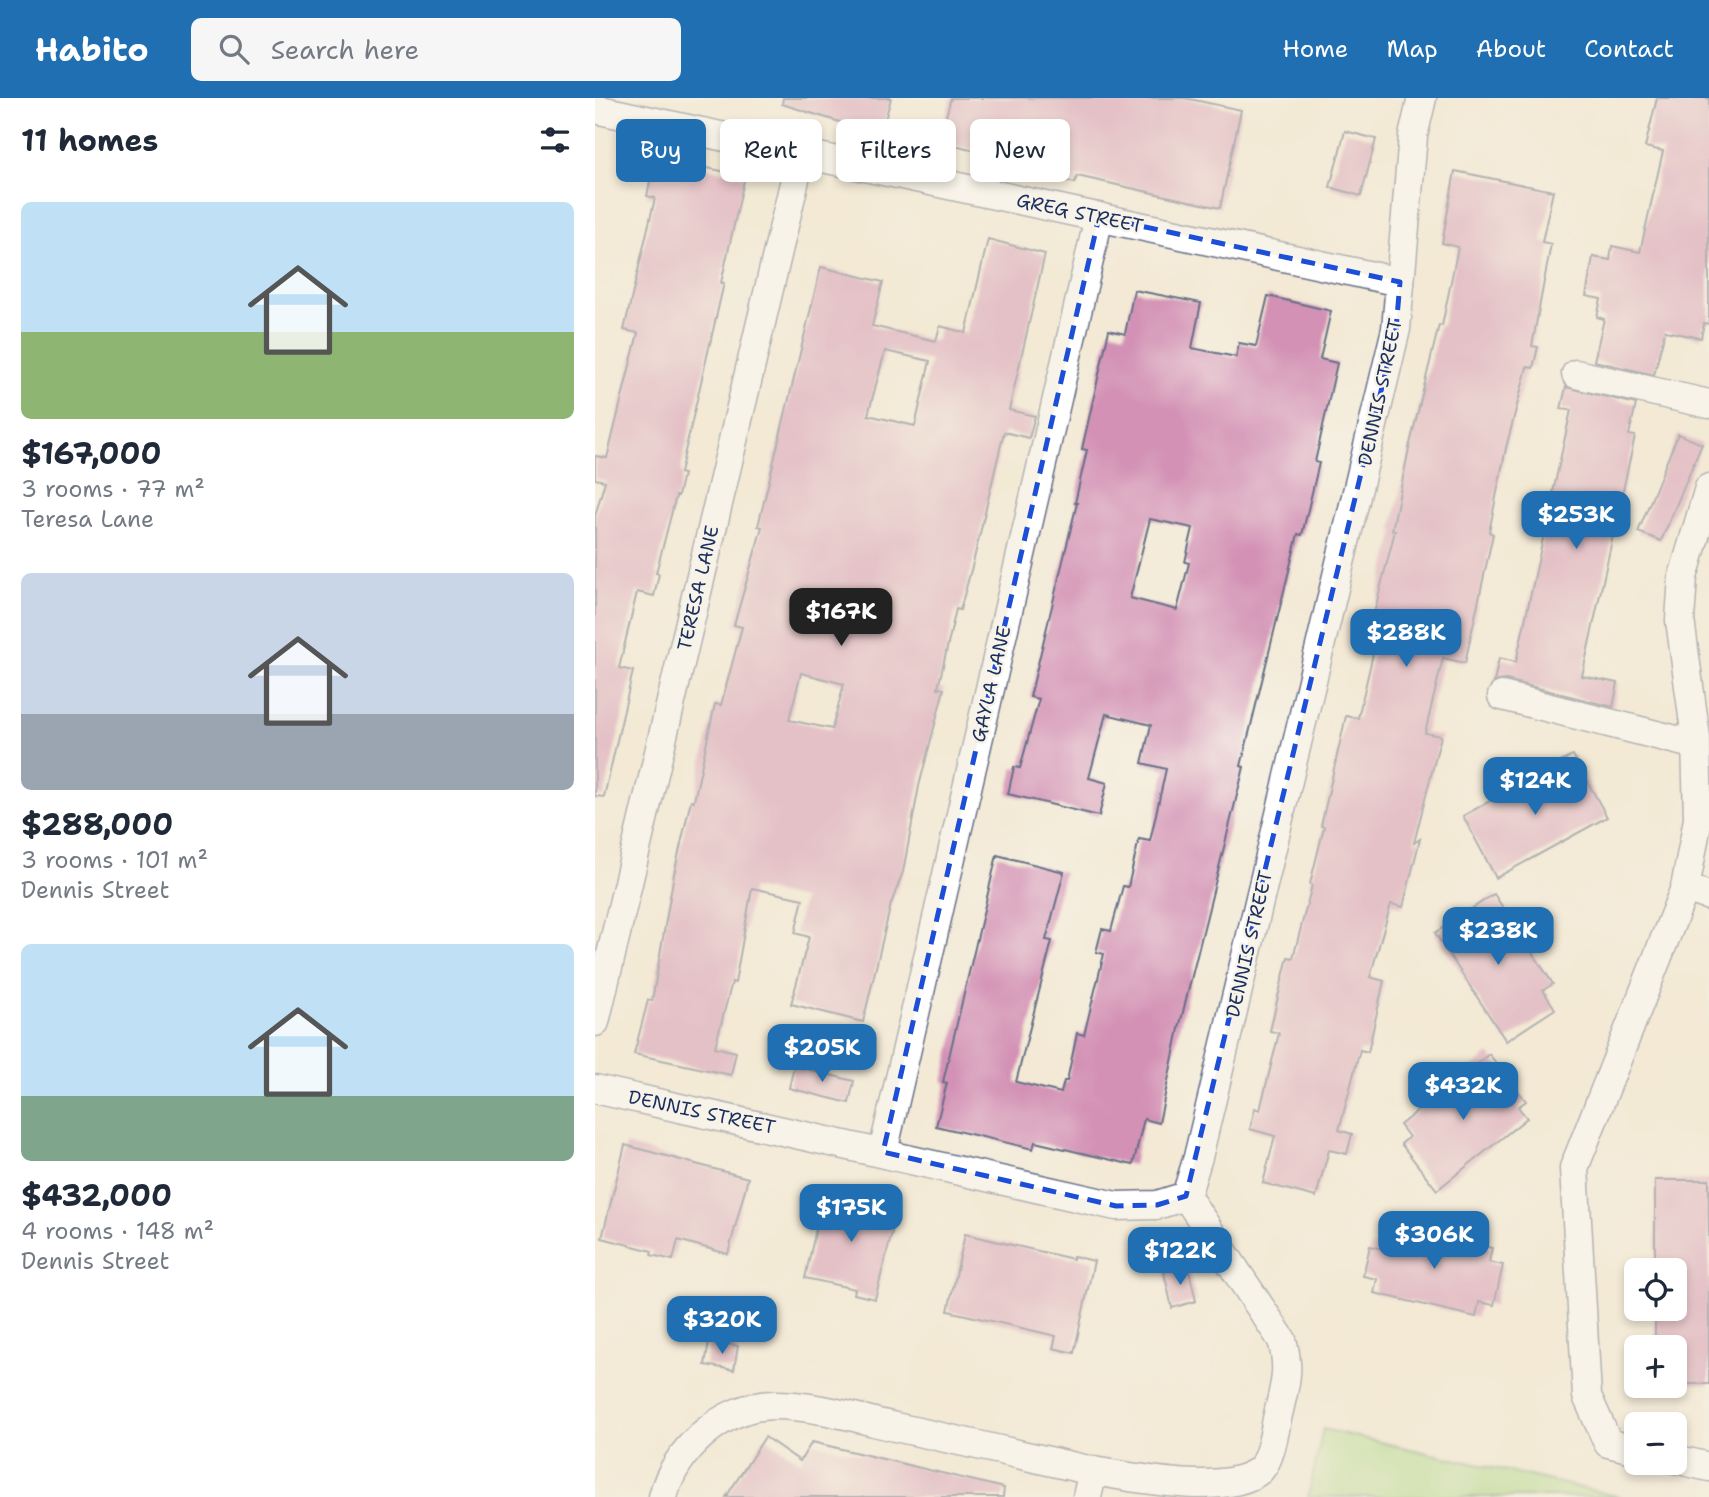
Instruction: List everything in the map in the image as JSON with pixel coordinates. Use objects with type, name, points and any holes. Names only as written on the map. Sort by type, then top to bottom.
[{"type":"street","name":"DENNIS STREET","points":[[595,1089],[1116,1206],[1157,1205],[1186,1196],[1202,1144],[1393,343],[1413,136],[1422,98]]},
{"type":"street","name":"GREG STREET","points":[[595,109],[720,136]]},
{"type":"street","name":"GREG STREET","points":[[822,158],[1400,282]]},
{"type":"street","name":"TERESA LANE","points":[[595,1022],[794,182]]},
{"type":"street","name":"GAYLA LANE","points":[[884,1152],[1100,216]]},
{"type":"street","points":[[1576,374],[1709,404]]},
{"type":"street","points":[[1624,1447],[1608,1443],[1587,1396],[1574,1168],[1697,892],[1696,745],[1680,620],[1683,577],[1706,506]]},
{"type":"street","points":[[1502,696],[1696,745]]},
{"type":"street","points":[[663,1497],[679,1458],[706,1432],[739,1412],[773,1405],[836,1413],[1090,1484],[1209,1491],[1238,1484],[1261,1469],[1272,1442],[1289,1364],[1282,1340],[1186,1196]]},
{"type":"street","points":[[1687,1462],[1709,1467]]},
{"type":"highlighted area","points":[[1099,217],[1400,282],[1396,329],[1186,1196],[1157,1205],[1116,1206],[883,1152]]},
{"type":"green space","points":[[1323,1429],[1621,1497],[1308,1497]]},
{"type":"building","points":[[783,98],[891,98],[885,119],[836,121],[782,104]]},
{"type":"building","points":[[951,98],[1185,98],[1241,110],[1220,208],[1077,176],[1075,183],[1070,182],[1070,119],[970,119],[970,149],[956,145],[956,119],[945,119]]},
{"type":"building","points":[[1657,98],[1709,98],[1709,324],[1704,323],[1701,338],[1665,331],[1654,375],[1594,361],[1604,319],[1597,317],[1601,299],[1586,296],[1593,257],[1610,260],[1612,246],[1640,252],[1663,151],[1645,147]]},
{"type":"building","points":[[1345,131],[1376,139],[1361,196],[1330,187]]},
{"type":"building","points":[[706,168],[720,171],[720,182],[744,182],[721,283],[724,283],[680,473],[683,474],[656,573],[659,574],[654,596],[637,592],[619,668],[633,671],[604,797],[595,796],[595,516],[605,481],[595,479],[595,456],[607,458],[638,333],[624,330],[655,198],[647,196],[650,182],[706,182]]},
{"type":"building","points":[[1455,171],[1553,191],[1542,242],[1551,244],[1532,346],[1538,347],[1533,368],[1527,367],[1506,448],[1489,532],[1493,534],[1465,663],[1443,658],[1425,733],[1441,736],[1414,843],[1420,839],[1403,907],[1391,904],[1370,977],[1384,981],[1368,1052],[1360,1050],[1339,1130],[1352,1134],[1347,1154],[1329,1150],[1316,1197],[1263,1183],[1275,1136],[1250,1129],[1255,1108],[1260,1110],[1279,1033],[1270,1031],[1288,957],[1293,958],[1312,885],[1310,884],[1324,827],[1321,826],[1346,716],[1358,718],[1376,641],[1364,638],[1369,616],[1373,617],[1395,531],[1392,530],[1410,444],[1439,325],[1442,326],[1458,247],[1442,243]]},
{"type":"building","points":[[988,239],[1045,254],[1009,410],[1035,416],[1029,438],[1004,432],[973,563],[960,610],[956,609],[938,688],[944,689],[919,786],[903,872],[891,904],[863,1022],[791,1004],[809,937],[795,933],[803,899],[752,888],[735,983],[732,982],[715,1047],[736,1052],[731,1075],[634,1054],[648,1000],[652,1001],[674,874],[691,800],[694,801],[715,704],[721,705],[742,627],[734,625],[762,527],[758,526],[821,267],[883,282],[872,326],[936,341],[940,326],[966,333]],"holes":[[[885,351],[930,361],[915,426],[868,415]],[[801,673],[844,684],[832,729],[789,720]]]},
{"type":"building","points":[[1134,290],[1201,303],[1192,348],[1236,357],[1239,343],[1256,346],[1268,296],[1331,311],[1320,359],[1337,363],[1315,462],[1319,463],[1302,535],[1298,534],[1241,766],[1244,767],[1180,1024],[1159,1123],[1144,1119],[1133,1165],[1035,1142],[1033,1149],[936,1126],[947,1083],[943,1082],[997,855],[1064,872],[1046,940],[1052,941],[1016,1082],[1061,1093],[1064,1081],[1067,1081],[1077,1033],[1084,1035],[1104,954],[1096,952],[1102,929],[1111,931],[1123,886],[1128,887],[1139,839],[1150,841],[1166,769],[1142,763],[1151,725],[1106,714],[1089,778],[1107,783],[1099,816],[1008,794],[1014,767],[1020,768],[1039,699],[1030,697],[1077,503],[1087,450],[1082,449],[1109,330],[1125,334]],"holes":[[[1150,519],[1193,528],[1185,562],[1189,563],[1177,610],[1130,598]]]},
{"type":"building","points":[[1566,387],[1636,404],[1629,435],[1635,436],[1582,676],[1618,683],[1613,707],[1506,680],[1494,682],[1499,658],[1516,662],[1571,410],[1561,409]]},
{"type":"building","points":[[1678,434],[1702,444],[1661,541],[1638,532]]},
{"type":"building","points":[[1573,755],[1607,817],[1496,878],[1463,816]]},
{"type":"building","points":[[1494,894],[1553,984],[1543,990],[1555,1009],[1506,1041],[1435,933]]},
{"type":"building","points":[[1489,1054],[1526,1101],[1518,1107],[1527,1118],[1437,1190],[1401,1144],[1409,1137],[1400,1125]]},
{"type":"building","points":[[794,1066],[854,1081],[849,1103],[789,1088]]},
{"type":"building","points":[[625,1145],[748,1178],[728,1254],[678,1240],[673,1260],[651,1255],[652,1251],[602,1238]]},
{"type":"building","points":[[1655,1180],[1709,1180],[1709,1384],[1687,1384],[1687,1335],[1655,1335],[1655,1321],[1687,1321],[1687,1258],[1655,1258]]},
{"type":"building","points":[[824,1193],[898,1209],[875,1299],[854,1294],[855,1289],[805,1278]]},
{"type":"building","points":[[1389,1224],[1492,1248],[1489,1262],[1503,1265],[1494,1305],[1479,1302],[1476,1317],[1374,1293],[1377,1279],[1363,1276],[1370,1246],[1384,1249]]},
{"type":"building","points":[[965,1234],[1073,1259],[1073,1256],[1094,1261],[1074,1353],[1053,1348],[1056,1336],[948,1311]]},
{"type":"building","points":[[1188,1266],[1196,1301],[1172,1308],[1164,1272]]},
{"type":"building","points":[[709,1341],[738,1346],[734,1370],[705,1365]]},
{"type":"building","points":[[765,1437],[800,1461],[812,1442],[1004,1488],[1003,1497],[726,1497]]}]
